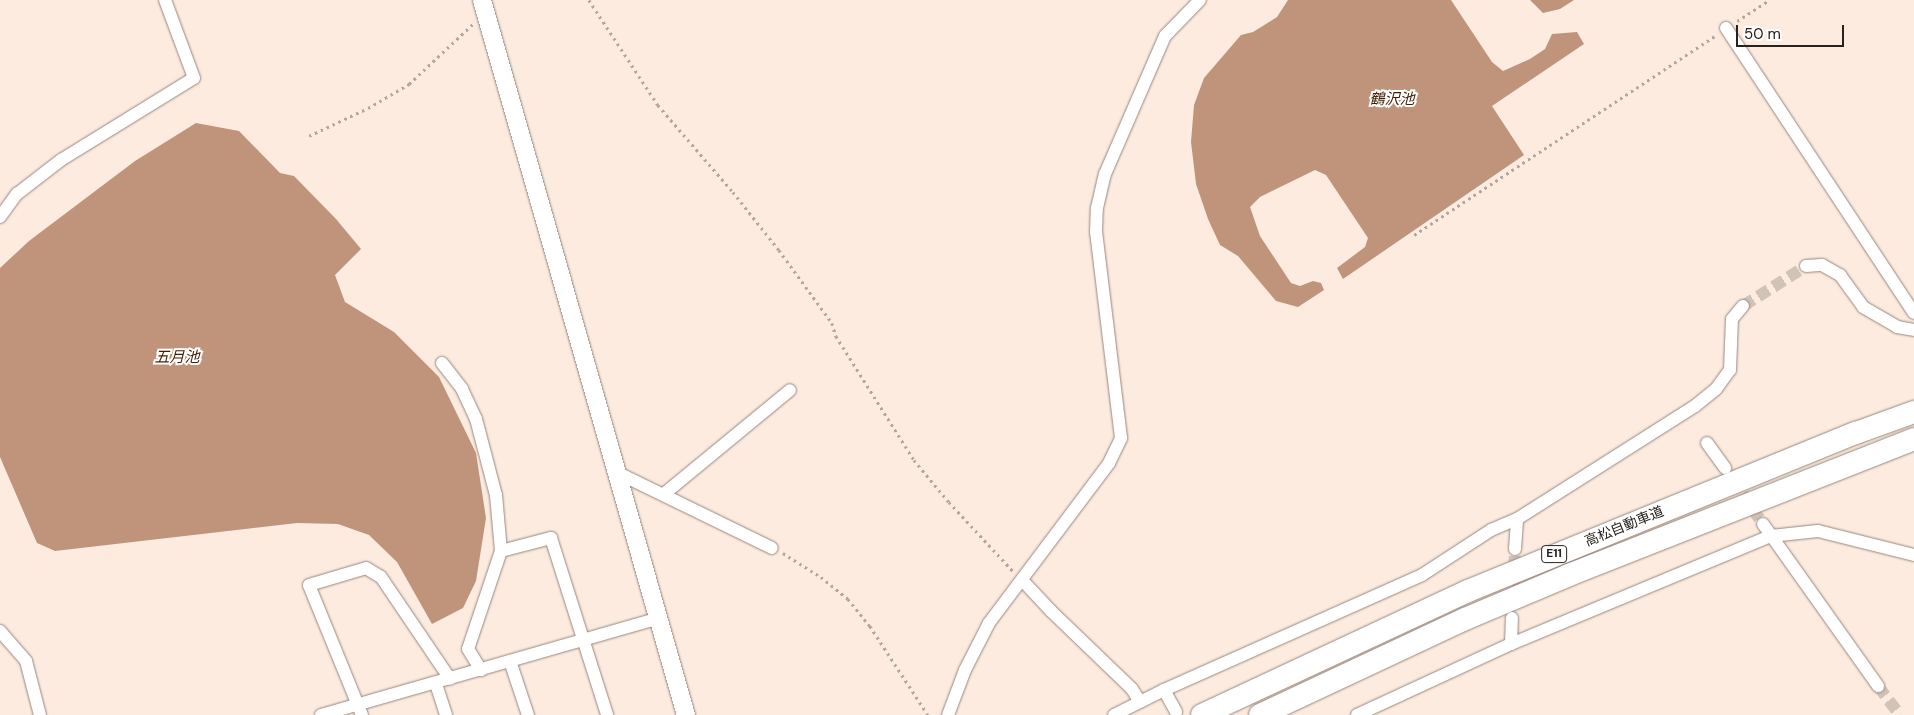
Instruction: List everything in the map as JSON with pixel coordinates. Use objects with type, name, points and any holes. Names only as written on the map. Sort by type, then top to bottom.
[{"type":"highway","name":"高松自動車道","points":[[1202,715],[1468,591],[1856,433],[1914,412]]},
{"type":"highway","name":"高松自動車道","points":[[1260,715],[1465,619],[1569,574],[1914,439]]},
{"type":"street","points":[[0,217],[18,194],[61,160],[194,78],[165,0]]},
{"type":"street","points":[[948,715],[965,670],[989,623],[1109,463],[1121,438],[1096,232],[1097,208],[1105,174],[1165,36],[1200,0]]},
{"type":"street","points":[[484,6],[686,715]]},
{"type":"street","points":[[1726,28],[1914,313]]},
{"type":"street","points":[[1806,266],[1822,265],[1840,276],[1863,307],[1897,327],[1914,330]]},
{"type":"street","points":[[1114,715],[1164,690],[1422,575],[1491,530],[1517,518],[1695,406],[1716,389],[1730,370],[1732,319],[1742,306]]},
{"type":"street","points":[[442,363],[462,389],[476,419],[496,496],[500,551],[468,649],[481,670]]},
{"type":"street","points":[[664,494],[790,390]]},
{"type":"street","points":[[1708,443],[1725,468]]},
{"type":"street","points":[[618,472],[772,548]]},
{"type":"street","points":[[1516,549],[1517,518]]},
{"type":"street","points":[[1763,524],[1878,686]]},
{"type":"street","points":[[1356,715],[1511,644],[1771,536],[1818,531],[1914,555]]},
{"type":"street","points":[[500,551],[551,538],[584,639],[606,715]]},
{"type":"street","points":[[360,710],[310,585],[366,568],[381,577],[450,679]]},
{"type":"street","points":[[1022,580],[1051,611],[1132,689],[1140,702]]},
{"type":"street","points":[[321,715],[360,710],[450,679],[659,618]]},
{"type":"street","points":[[1511,644],[1512,618]]},
{"type":"street","points":[[0,631],[26,661],[40,715]]},
{"type":"street","points":[[510,661],[528,715]]},
{"type":"street","points":[[436,684],[446,715]]},
{"type":"street","points":[[1164,690],[1176,712]]},
{"type":"path","points":[[589,0],[658,106],[733,192],[832,323],[836,336],[914,460],[949,502],[1022,580]]},
{"type":"path","points":[[1414,235],[1769,0]]},
{"type":"path","points":[[309,136],[368,108],[409,84],[484,6]]},
{"type":"path","points":[[772,548],[795,559],[848,599],[870,626],[928,715]]},
{"type":"water","name":"鶴沢池","points":[[1288,0],[1451,0],[1492,62],[1503,71],[1530,59],[1545,49],[1552,34],[1577,32],[1584,44],[1492,106],[1524,155],[1343,279],[1337,268],[1365,247],[1368,238],[1326,175],[1315,170],[1260,197],[1250,207],[1260,236],[1291,283],[1300,286],[1313,281],[1321,283],[1324,290],[1298,307],[1276,301],[1238,256],[1220,245],[1208,219],[1196,184],[1191,142],[1194,105],[1204,78],[1241,35],[1253,32],[1277,17]]},
{"type":"water","points":[[1530,0],[1574,0],[1560,9],[1543,13]]},
{"type":"water","name":"五月池","points":[[196,123],[239,131],[280,173],[294,176],[336,219],[361,249],[335,275],[345,302],[394,332],[439,377],[476,453],[486,518],[476,581],[463,608],[432,624],[397,562],[369,535],[338,524],[297,523],[55,551],[37,543],[0,457],[0,268],[29,241],[135,161]]},
{"type":"tunnel","points":[[1743,306],[1806,266]]},
{"type":"tunnel","points":[[1732,479],[1763,524]]},
{"type":"tunnel","points":[[1513,604],[1515,549]]},
{"type":"tunnel","points":[[1878,686],[1900,715]]}]
